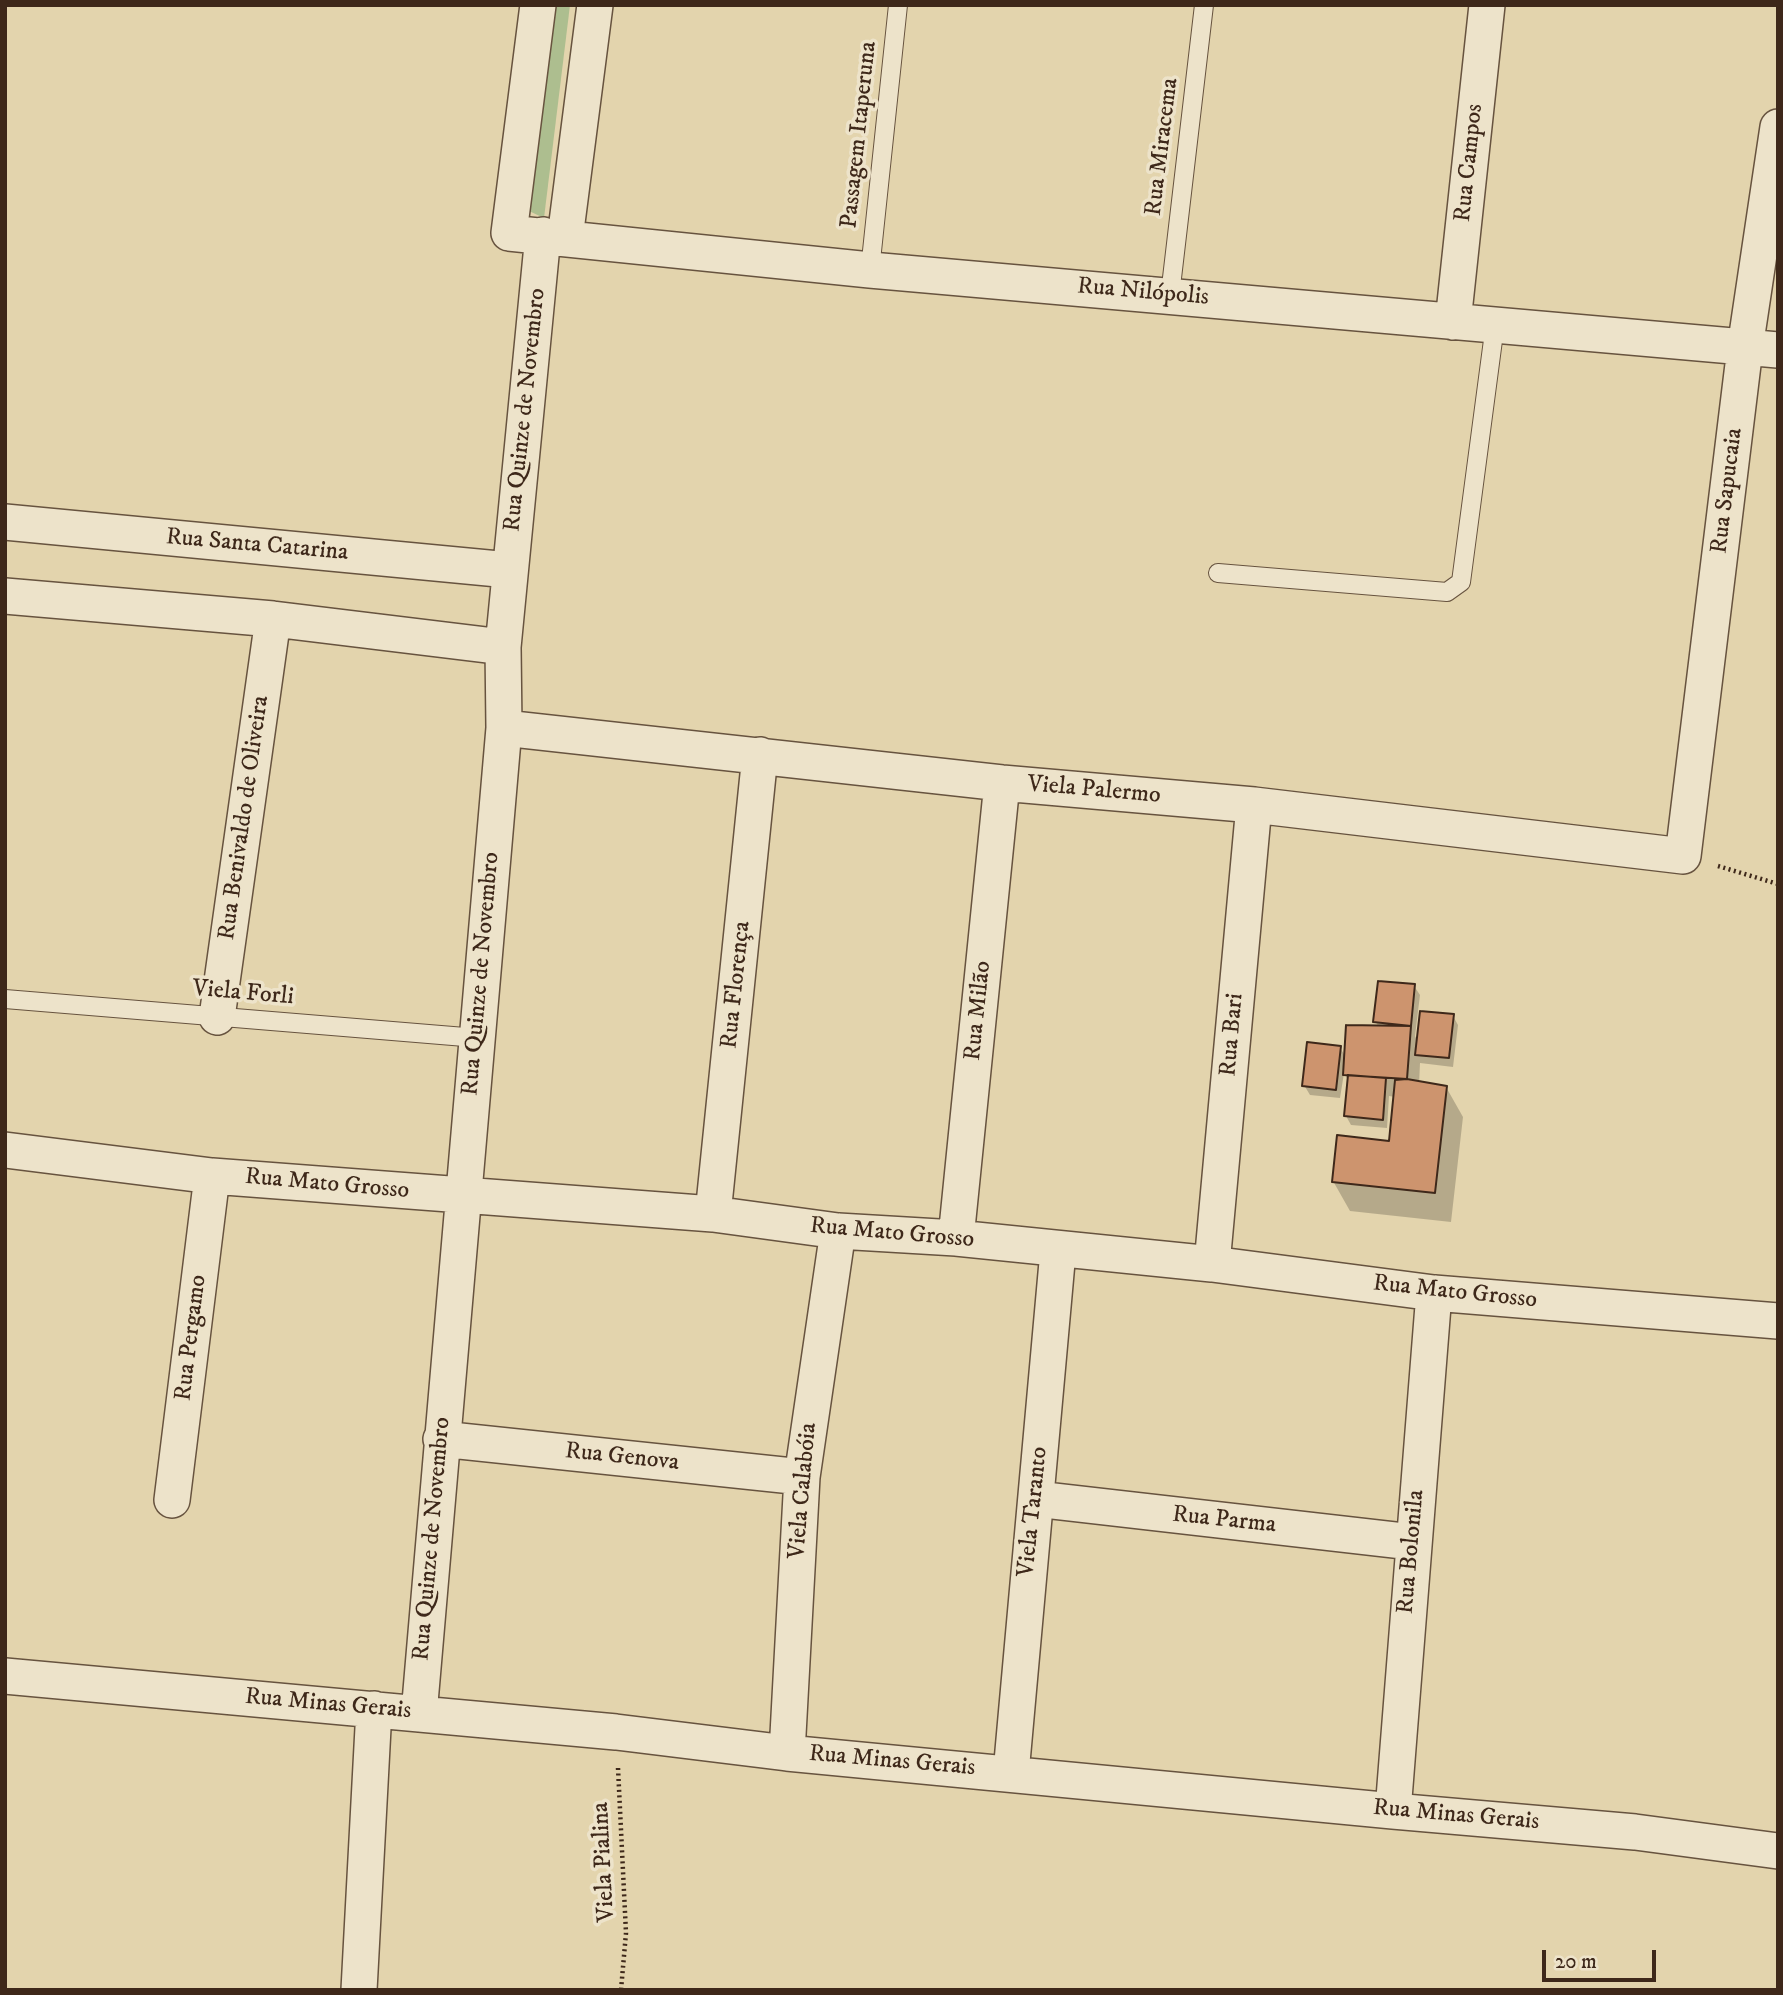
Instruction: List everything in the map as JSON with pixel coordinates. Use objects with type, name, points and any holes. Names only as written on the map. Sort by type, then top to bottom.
[{"type":"street","name":"Rua Quinze de Novembro","points":[[419,1714],[504,728],[503,647],[539,235],[538,5]]},
{"type":"street","name":"Rua Quinze de Novembro","points":[[539,235],[595,5]]},
{"type":"street","name":"Rua Campos","points":[[1452,321],[1487,5]]},
{"type":"street","name":"Rua Sapucaia","points":[[1684,856],[1762,349],[1778,127]]},
{"type":"street","name":"Rua Nilópolis","points":[[539,235],[870,270],[1762,349]]},
{"type":"street","name":"Rua Santa Catarina","points":[[5,522],[509,570]]},
{"type":"street","points":[[5,596],[272,619],[503,647]]},
{"type":"street","name":"Rua Benivaldo de Oliveira","points":[[217,1017],[272,619]]},
{"type":"street","name":"Viela Palermo","points":[[504,728],[1002,783],[1254,805],[1684,856]]},
{"type":"street","name":"Rua Florença","points":[[713,1214],[760,755]]},
{"type":"street","name":"Rua Milão","points":[[956,1238],[1002,783]]},
{"type":"street","name":"Rua Bari","points":[[1212,1264],[1254,805]]},
{"type":"street","name":"Rua Mato Grosso","points":[[5,1150],[212,1176],[713,1214],[838,1231],[956,1238],[1058,1251],[1212,1264],[1434,1293],[1778,1321]]},
{"type":"street","name":"Rua Pergamo","points":[[172,1500],[212,1176]]},
{"type":"street","name":"Viela Calabóia","points":[[786,1753],[802,1477],[838,1231]]},
{"type":"street","name":"Viela Taranto","points":[[1011,1773],[1021,1635],[1058,1251]]},
{"type":"street","name":"Rua Bolonila","points":[[1393,1811],[1412,1542],[1434,1293]]},
{"type":"street","name":"Rua Genova","points":[[441,1439],[802,1477]]},
{"type":"street","name":"Rua Parma","points":[[1036,1499],[1412,1542]]},
{"type":"street","name":"Rua Minas Gerais","points":[[5,1676],[616,1732],[786,1753],[1635,1832],[1778,1851]]},
{"type":"street","points":[[359,1990],[374,1709]]},
{"type":"lane","name":"Passagem Itaperuna","points":[[870,270],[898,5]]},
{"type":"lane","name":"Rua Miracema","points":[[1170,295],[1204,5]]},
{"type":"lane","points":[[1218,573],[1447,592],[1461,582],[1495,325]]},
{"type":"lane","name":"Viela Forli","points":[[5,999],[477,1038]]},
{"type":"path","points":[[1684,856],[1778,884]]},
{"type":"path","name":"Viela Pialina","points":[[616,1732],[626,1933],[621,1990]]},
{"type":"green space","points":[[554,5],[570,5],[544,218],[529,211]]},
{"type":"building","points":[[1378,981],[1415,984],[1411,1026],[1373,1022]]},
{"type":"building","points":[[1420,1011],[1454,1014],[1449,1058],[1415,1055]]},
{"type":"building","points":[[1346,1025],[1411,1026],[1407,1079],[1343,1075]]},
{"type":"building","points":[[1307,1042],[1341,1046],[1336,1090],[1302,1086]]},
{"type":"building","points":[[1348,1075],[1386,1078],[1383,1120],[1344,1116]]},
{"type":"building","points":[[1407,1079],[1447,1086],[1435,1193],[1332,1182],[1337,1135],[1389,1141],[1395,1080]]}]
